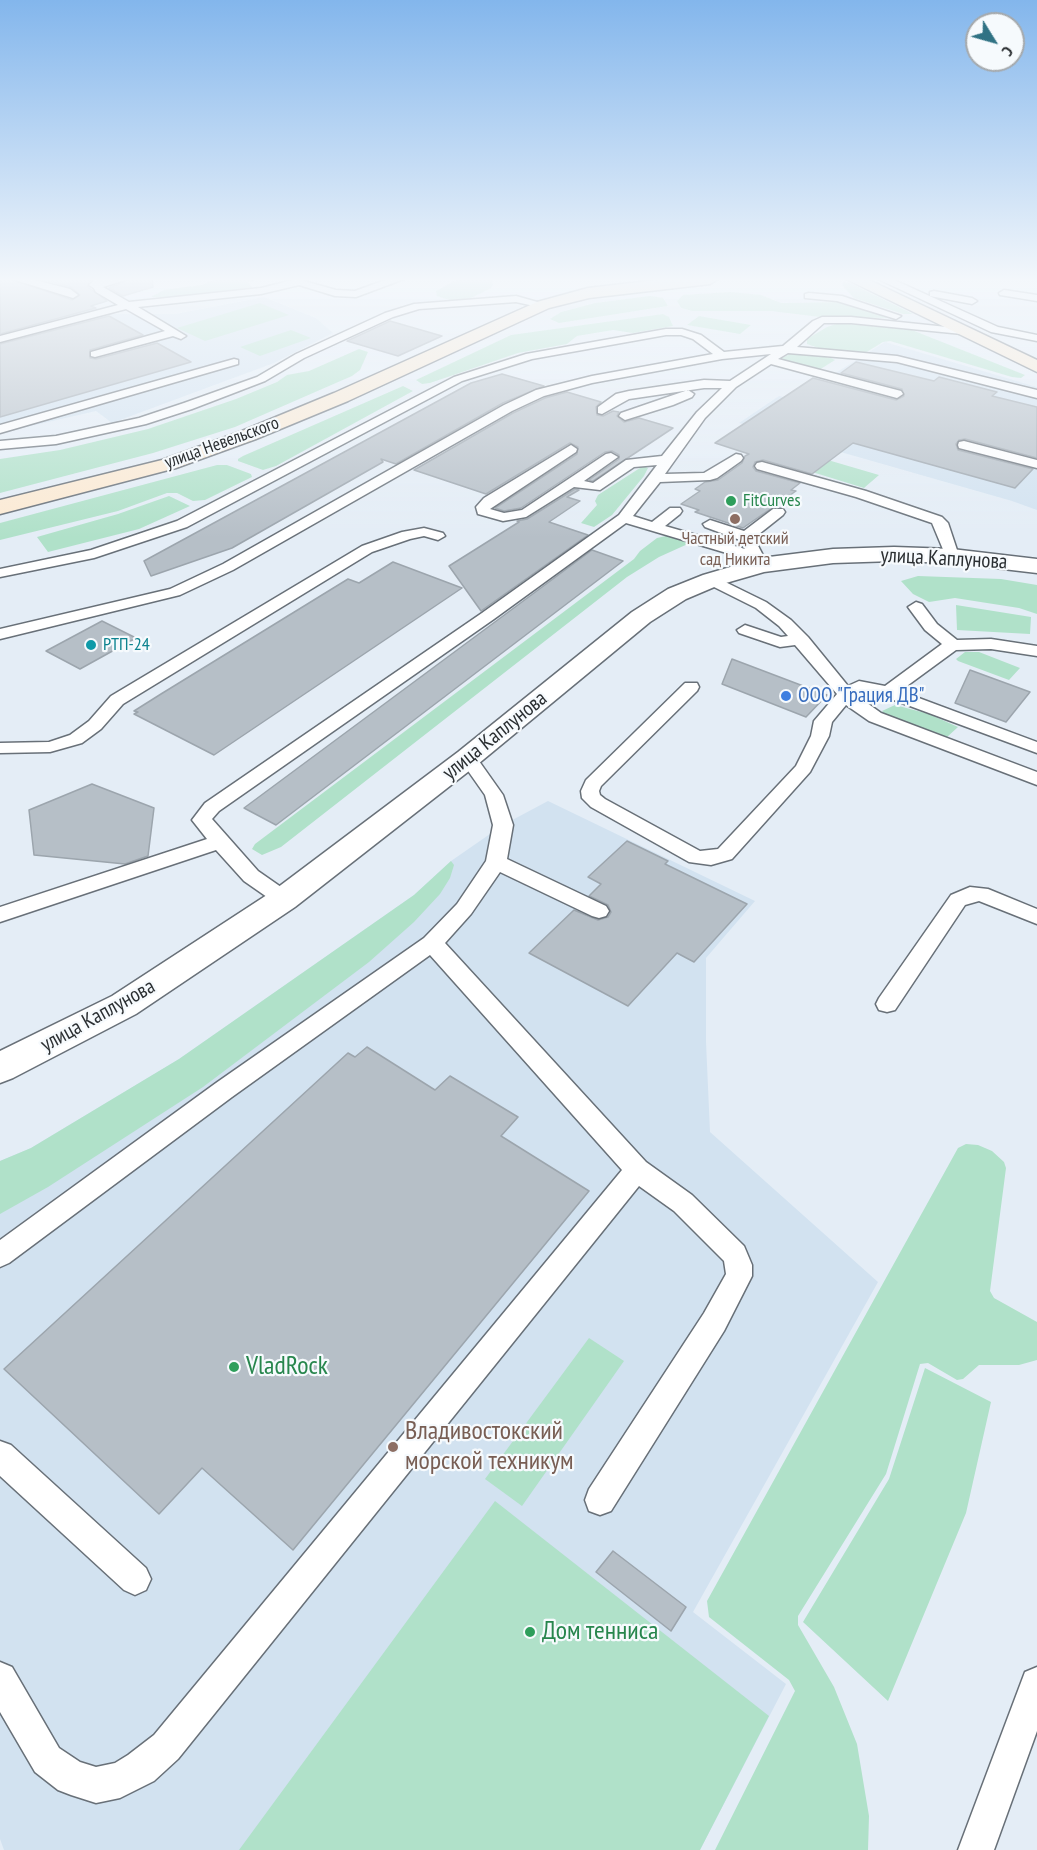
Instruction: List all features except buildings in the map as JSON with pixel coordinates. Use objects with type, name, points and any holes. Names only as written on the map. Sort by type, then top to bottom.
[{"type":"main road","name":"улица Невельского","points":[[0,507],[169,464],[249,435],[411,365]]},
{"type":"street","name":"улица Каплунова","points":[[0,1068],[124,1005],[284,899],[468,758],[641,617],[677,594],[711,580],[761,565],[833,556],[894,554],[952,556],[1037,566]]},
{"type":"lane","points":[[0,429],[222,365]]},
{"type":"lane","points":[[0,445],[56,440],[151,418],[253,382],[283,365]]},
{"type":"lane","points":[[0,573],[94,554],[182,524],[458,379],[501,365]]},
{"type":"lane","points":[[0,634],[175,592],[228,567],[482,421],[540,393],[592,380],[672,365]]},
{"type":"lane","points":[[284,899],[251,876],[202,820],[205,814],[223,798],[488,616],[624,518],[701,415],[732,385],[760,365]]},
{"type":"lane","points":[[788,365],[897,394]]},
{"type":"lane","points":[[821,374],[832,365]]},
{"type":"lane","points":[[922,365],[1037,394]]},
{"type":"lane","points":[[602,410],[620,397],[704,384],[732,385]]},
{"type":"lane","points":[[682,387],[625,412],[669,402],[704,384]]},
{"type":"lane","points":[[964,445],[1037,464]]},
{"type":"lane","points":[[571,449],[489,501],[483,507],[483,511],[496,517],[516,517],[526,513],[611,457]]},
{"type":"lane","points":[[656,478],[705,477],[712,475],[736,458]]},
{"type":"lane","points":[[573,483],[594,487],[631,463],[666,460]]},
{"type":"lane","points":[[762,466],[861,494],[937,520],[941,523],[952,556]]},
{"type":"lane","points":[[656,526],[675,511]]},
{"type":"lane","points":[[746,537],[778,512]]},
{"type":"lane","points":[[624,518],[745,554],[761,565]]},
{"type":"lane","points":[[710,524],[746,537],[761,565]]},
{"type":"lane","points":[[0,748],[32,749],[63,745],[76,739],[95,725],[117,700],[367,549],[407,535],[424,532],[438,536]]},
{"type":"lane","points":[[711,580],[761,605],[785,623],[808,634],[845,695],[854,704],[875,717],[1037,778]]},
{"type":"lane","points":[[916,607],[931,627],[953,645]]},
{"type":"lane","points":[[745,630],[780,642],[808,634]]},
{"type":"lane","points":[[888,692],[953,645],[992,644],[1037,651]]},
{"type":"lane","points":[[691,687],[593,783],[590,791],[591,798],[598,803],[696,857],[711,858],[725,854],[733,848],[804,768],[820,736],[823,721],[845,695],[859,686],[888,692],[1037,748]]},
{"type":"lane","points":[[0,1255],[225,1090],[432,943],[464,909],[496,862],[503,825],[494,795],[468,758]]},
{"type":"lane","points":[[0,915],[220,842]]},
{"type":"lane","points":[[496,862],[599,911]]},
{"type":"lane","points":[[887,1004],[958,900],[970,894],[981,894],[1037,917]]},
{"type":"lane","points":[[432,943],[637,1170],[683,1203],[735,1254],[739,1265],[739,1276],[714,1322],[600,1500]]},
{"type":"lane","points":[[0,1679],[47,1760],[71,1777],[96,1785],[120,1780],[141,1768],[166,1746],[637,1170]]},
{"type":"lane","points":[[0,1456],[135,1579]]},
{"type":"lane","points":[[976,1850],[1037,1684]]},
{"type":"shaded area","points":[[0,365],[268,365],[112,423],[96,411],[0,433]]},
{"type":"shaded area","points":[[848,365],[964,365],[1037,387],[1037,510],[739,423],[779,396],[809,403],[845,378],[834,374]]},
{"type":"shaded area","name":"Владивостокский морской техникум","points":[[548,801],[755,901],[706,958],[706,1042],[710,1132],[878,1282],[693,1612],[786,1684],[700,1850],[4,1850],[0,1839],[0,1161],[31,1148],[179,1059],[414,895],[451,861],[503,825]]},
{"type":"green space","points":[[322,365],[362,365],[352,376],[235,427],[153,453],[0,493],[0,459],[60,450],[148,429],[236,399],[277,382],[287,375],[309,371]]},
{"type":"green space","points":[[447,365],[482,365],[430,383],[422,384],[416,380]]},
{"type":"green space","points":[[800,365],[826,365],[819,370]]},
{"type":"green space","points":[[972,365],[1001,365],[1025,375],[1021,378]]},
{"type":"green space","points":[[403,386],[413,391],[276,466],[263,470],[238,461],[243,456]]},
{"type":"green space","points":[[787,448],[879,475],[864,488],[770,459]]},
{"type":"green space","points":[[217,465],[227,465],[251,474],[252,477],[205,500],[193,501],[177,493],[167,493],[118,511],[0,540],[0,523]]},
{"type":"green space","points":[[643,466],[648,468],[644,476],[612,515],[594,527],[581,523],[597,505],[595,501],[598,495]]},
{"type":"green space","points":[[169,496],[190,506],[139,529],[48,552],[37,537],[118,514]]},
{"type":"green space","points":[[666,536],[690,543],[659,557],[627,577],[281,847],[262,855],[252,849],[255,844],[634,559],[640,551],[657,538]]},
{"type":"green space","points":[[918,576],[1001,579],[1037,585],[1037,614],[1019,608],[955,598],[929,602],[913,594],[901,581]]},
{"type":"green space","points":[[956,605],[1031,617],[1030,634],[957,630]]},
{"type":"green space","points":[[965,652],[979,652],[1020,668],[1009,680],[956,659]]},
{"type":"green space","points":[[895,705],[929,714],[958,727],[946,738],[888,717],[882,711]]},
{"type":"green space","points":[[451,861],[454,865],[450,878],[440,894],[414,922],[369,962],[203,1087],[48,1187],[0,1214],[0,1161],[31,1148],[179,1059],[414,895]]},
{"type":"green space","points":[[966,1144],[978,1145],[992,1151],[1004,1162],[1006,1168],[990,1291],[994,1298],[1037,1322],[1037,1360],[1019,1365],[979,1365],[963,1379],[957,1380],[928,1363],[920,1364],[886,1474],[798,1616],[798,1625],[834,1687],[857,1744],[869,1816],[868,1850],[715,1850],[795,1691],[789,1680],[709,1617],[707,1601],[958,1148]]},
{"type":"green space","points":[[589,1338],[624,1361],[522,1506],[485,1479]]},
{"type":"green space","points":[[925,1368],[991,1402],[966,1513],[888,1701],[803,1622],[889,1479]]},
{"type":"green space","name":"Дом тенниса","points":[[495,1501],[769,1716],[700,1850],[239,1850]]},
{"type":"place","name":"FitCurves","points":[[731,501]]},
{"type":"place","name":"Частный детский сад Никита","points":[[735,519]]},
{"type":"place","name":"РТП-24","points":[[91,645]]},
{"type":"place","name":"ООО \"Грация ДВ\"","points":[[786,696]]},
{"type":"place","name":"VladRock","points":[[234,1367]]},
{"type":"place","name":"Владивостокский морской техникум","points":[[393,1447]]},
{"type":"place","name":"Дом тенниса","points":[[530,1632]]}]
